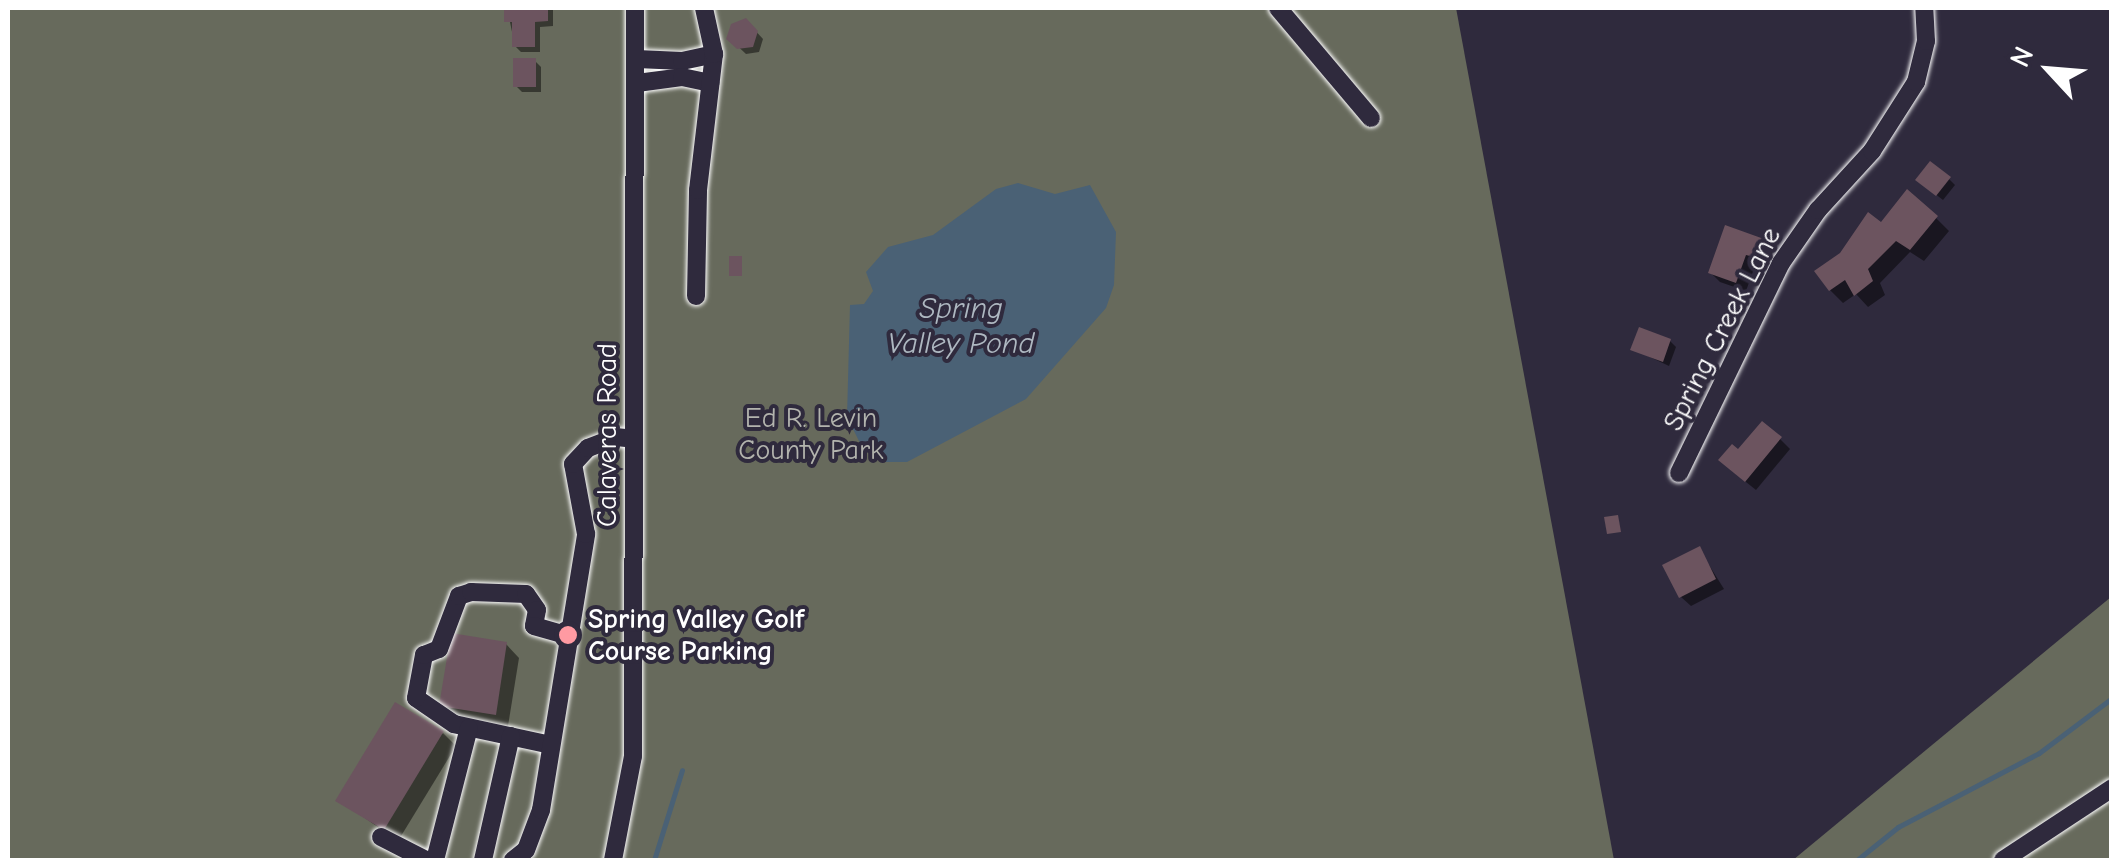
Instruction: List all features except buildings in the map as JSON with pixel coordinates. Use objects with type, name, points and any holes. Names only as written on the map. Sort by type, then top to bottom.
[{"type":"street","name":"Calaveras Road","points":[[614,860],[632,756],[638,83],[635,8]]},
{"type":"street","points":[[696,296],[698,190],[714,54],[704,8]]},
{"type":"street","points":[[1278,8],[1370,118]]},
{"type":"street","name":"Spring Creek Lane","points":[[1679,473],[1782,263],[1818,210],[1872,151],[1916,82],[1926,40],[1924,8]]},
{"type":"street","points":[[637,59],[682,62],[714,54]]},
{"type":"street","points":[[638,83],[682,77],[710,83]]},
{"type":"street","points":[[513,860],[526,850],[542,810],[586,534],[571,474],[573,464],[588,448],[616,437],[634,439]]},
{"type":"street","points":[[552,745],[454,724],[416,698],[424,655],[439,649],[459,596],[471,592],[526,594],[536,610],[534,626],[569,636]]},
{"type":"street","points":[[434,860],[468,728]]},
{"type":"street","points":[[483,860],[511,736]]},
{"type":"street","points":[[2003,860],[2112,788]]},
{"type":"street","points":[[382,838],[426,860]]},
{"type":"green space","name":"Ed R. Levin County Park","points":[[8,8],[1456,8],[1614,860],[8,860]]},
{"type":"green space","points":[[2111,597],[2111,860],[1793,860]]},
{"type":"water","name":"Spring Valley Pond","points":[[1018,183],[1055,194],[1090,185],[1116,232],[1114,285],[1106,308],[1026,399],[907,462],[882,462],[859,441],[847,417],[850,305],[864,304],[873,291],[866,272],[888,247],[933,235],[996,189]]},
{"type":"waterway","points":[[1857,860],[1898,827],[2039,753],[2112,698]]},
{"type":"waterway","points":[[654,860],[682,770]]},
{"type":"place","name":"Spring Valley Golf Course Parking","points":[[568,635]]}]
